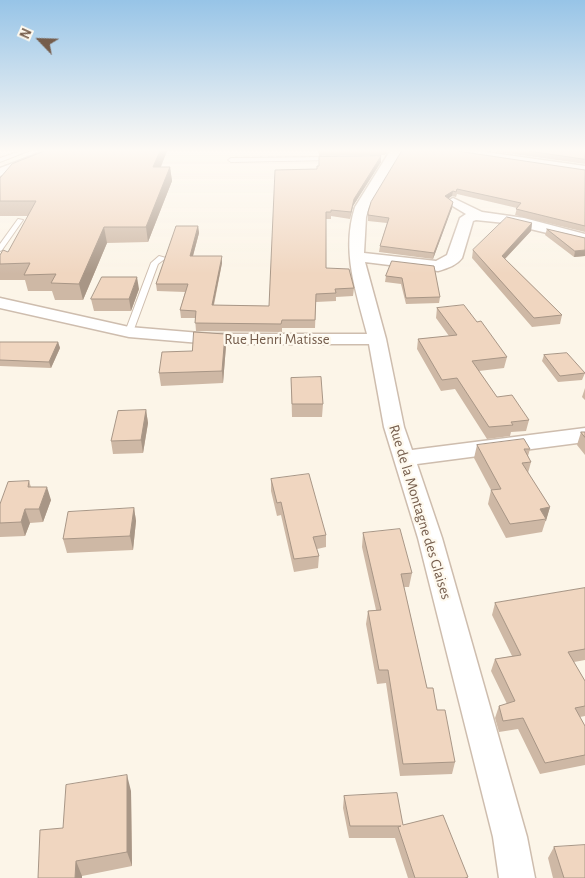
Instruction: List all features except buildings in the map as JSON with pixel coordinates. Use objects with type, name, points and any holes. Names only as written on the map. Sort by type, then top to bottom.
[{"type":"street","name":"Rue de la Montagne des Glaises","points":[[372,192],[359,217],[357,267],[377,339],[394,427],[435,557],[510,837],[518,878]]},
{"type":"street","points":[[453,202],[477,214],[494,216],[585,238]]},
{"type":"street","points":[[357,257],[438,266],[454,258],[465,222],[468,218],[477,214]]},
{"type":"street","name":"Rue Henri Matisse","points":[[0,303],[129,332],[212,338],[377,339]]},
{"type":"street","points":[[404,458],[585,435]]},
{"type":"lane","points":[[0,249],[20,220]]},
{"type":"lane","points":[[129,332],[155,263],[162,258]]}]
